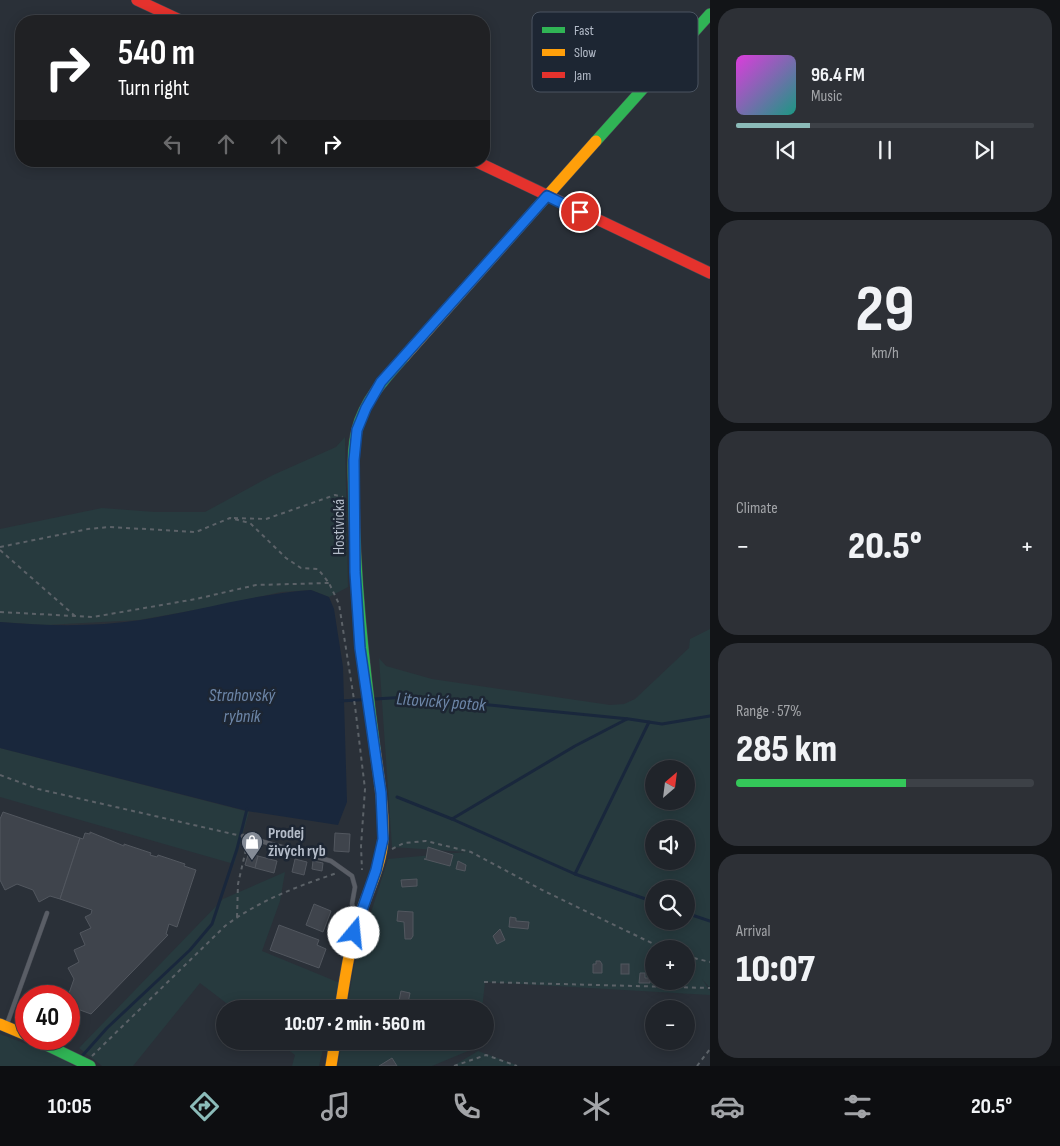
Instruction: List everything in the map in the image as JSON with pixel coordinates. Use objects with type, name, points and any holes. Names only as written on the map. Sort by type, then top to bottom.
[{"type":"street","points":[[137,0],[169,15]]},
{"type":"street","name":"Hostivická","points":[[698,27],[710,14]]},
{"type":"street","name":"Hostivická","points":[[341,1000],[348,959],[358,920],[376,870],[383,839],[381,793],[360,648],[355,572],[354,460],[357,430],[366,408],[381,382],[640,92]]},
{"type":"street","points":[[487,167],[710,273]]},
{"type":"street","points":[[3,1025],[15,1030]]},
{"type":"street","points":[[57,1050],[87,1064]]},
{"type":"street","points":[[331,1066],[334,1050]]},
{"type":"lane","points":[[243,836],[331,861],[344,870],[352,876],[354,887],[352,904],[358,920]]},
{"type":"lane","points":[[3,1025],[47,913]]},
{"type":"path","points":[[0,548],[88,529],[110,527],[196,532],[230,518],[266,518],[335,495],[355,498]]},
{"type":"path","points":[[230,518],[250,523],[286,558],[300,568],[318,569],[329,583],[339,604],[365,789],[361,846],[362,870]]},
{"type":"path","points":[[0,548],[74,616]]},
{"type":"path","points":[[0,612],[93,617],[196,599],[256,585],[329,583]]},
{"type":"path","points":[[0,775],[38,789],[237,835]]},
{"type":"path","points":[[237,917],[238,884],[248,838]]},
{"type":"path","points":[[379,857],[404,843],[426,841],[470,852],[544,891],[645,940]]},
{"type":"path","points":[[87,1064],[225,926],[237,917],[306,884],[344,870],[376,870]]},
{"type":"path","points":[[695,958],[710,962]]},
{"type":"path","points":[[484,982],[710,988]]},
{"type":"path","points":[[697,1066],[710,1049]]},
{"type":"path","points":[[454,1066],[486,1055],[518,1066]]},
{"type":"green space","points":[[345,437],[348,587],[329,597],[311,590],[281,592],[139,620],[46,625],[0,622],[0,529],[102,508],[155,512],[205,512],[273,475],[336,447]]},
{"type":"green space","points":[[710,629],[710,988],[702,979],[710,991],[710,995],[485,982],[483,1000],[348,1000],[354,966],[388,859],[466,852],[392,847],[379,658],[386,666],[432,679],[610,705],[624,704],[635,699],[689,648],[690,639]]},
{"type":"green space","points":[[0,748],[249,812],[234,864],[0,797]]},
{"type":"green space","points":[[285,872],[280,901],[262,951],[340,983],[335,1000],[222,1000],[200,983],[133,1066],[102,1066],[80,1049],[80,1047],[223,899]]},
{"type":"green space","points":[[0,1034],[15,1040],[15,1050],[42,1050],[61,1057],[73,1066],[0,1066]]},
{"type":"green space","points":[[289,1050],[323,1050],[319,1066],[292,1066],[295,1055]]},
{"type":"green space","points":[[341,1050],[470,1050],[432,1066],[338,1066]]},
{"type":"green space","points":[[478,1051],[519,1066],[453,1066]]},
{"type":"water","name":"Strahovský rybník","points":[[311,590],[329,597],[334,609],[343,667],[347,802],[338,825],[247,811],[0,748],[0,622],[70,625],[106,624],[141,620],[268,595]]},
{"type":"building","points":[[3,812],[80,838],[60,899],[50,896],[39,902],[33,890],[17,884],[5,890],[0,880],[0,819]]},
{"type":"building","points":[[90,832],[124,846],[124,844],[151,853],[150,855],[157,857],[158,855],[185,864],[184,866],[196,870],[177,927],[169,924],[166,934],[168,935],[91,1014],[80,1010],[80,985],[72,985],[74,979],[68,968],[79,962],[74,950],[85,945],[80,933],[91,928],[85,917],[91,914],[92,910],[60,899],[80,838],[83,839],[85,833],[90,834]]},
{"type":"building","points":[[335,833],[350,834],[349,852],[334,851]]},
{"type":"building","name":"Prodej živých ryb","points":[[251,845],[257,847],[255,855],[258,856],[255,868],[245,865]]},
{"type":"building","points":[[428,847],[453,855],[450,866],[424,859],[426,859]]},
{"type":"building","points":[[258,856],[277,861],[274,873],[255,868]]},
{"type":"building","points":[[295,859],[307,862],[304,875],[292,872]]},
{"type":"building","points":[[313,861],[323,863],[322,871],[312,869]]},
{"type":"building","points":[[458,861],[466,865],[465,871],[456,869]]},
{"type":"building","points":[[417,879],[417,886],[402,887],[401,880]]},
{"type":"building","points":[[314,904],[331,911],[323,932],[306,925]]},
{"type":"building","points":[[398,911],[413,912],[413,936],[411,939],[405,939],[404,922],[397,921]]},
{"type":"building","points":[[510,917],[516,918],[516,921],[529,922],[528,929],[509,927]]},
{"type":"building","points":[[279,925],[319,940],[317,945],[326,949],[319,968],[270,950]]},
{"type":"building","points":[[500,929],[505,940],[497,944],[493,936]]},
{"type":"building","points":[[596,961],[600,961],[602,964],[602,973],[593,973],[593,964],[596,964]]},
{"type":"building","points":[[621,964],[629,964],[629,974],[621,974]]},
{"type":"building","points":[[640,973],[645,973],[645,983],[639,983]]},
{"type":"building","points":[[401,991],[410,993],[409,1000],[399,1000]]},
{"type":"building","points":[[392,1058],[397,1066],[379,1066]]},
{"type":"waterway","name":"Litovický potok","points":[[340,701],[409,697],[662,724],[710,716]]},
{"type":"waterway","points":[[397,797],[452,819],[575,746],[627,719]]},
{"type":"waterway","points":[[452,819],[575,874],[649,722]]},
{"type":"waterway","points":[[83,1055],[107,1028],[190,950],[212,924],[237,849],[247,809]]},
{"type":"waterway","points":[[575,874],[645,899]]},
{"type":"waterway","points":[[695,916],[710,921]]},
{"type":"traffic: fast","points":[[698,27],[710,14]]},
{"type":"traffic: fast","points":[[596,141],[640,92]]},
{"type":"traffic: fast","points":[[375,749],[358,598],[353,468],[354,449],[360,419],[365,409],[383,382],[404,357]]},
{"type":"traffic: fast","points":[[57,1050],[90,1066]]},
{"type":"traffic: slow","points":[[404,357],[596,141]]},
{"type":"traffic: slow","points":[[342,1000],[359,918],[377,869],[382,848],[382,804],[375,749]]},
{"type":"traffic: slow","points":[[0,1024],[15,1030]]},
{"type":"traffic: slow","points":[[331,1066],[334,1050]]},
{"type":"traffic: jam","points":[[137,0],[169,15]]},
{"type":"traffic: jam","points":[[488,167],[710,273]]},
{"type":"place","name":"Prodej živých ryb","points":[[252,861]]},
{"type":"route","points":[[354,933],[376,870],[383,839],[381,793],[360,648],[355,572],[354,460],[357,430],[366,408],[381,382],[547,196],[580,212]]}]
